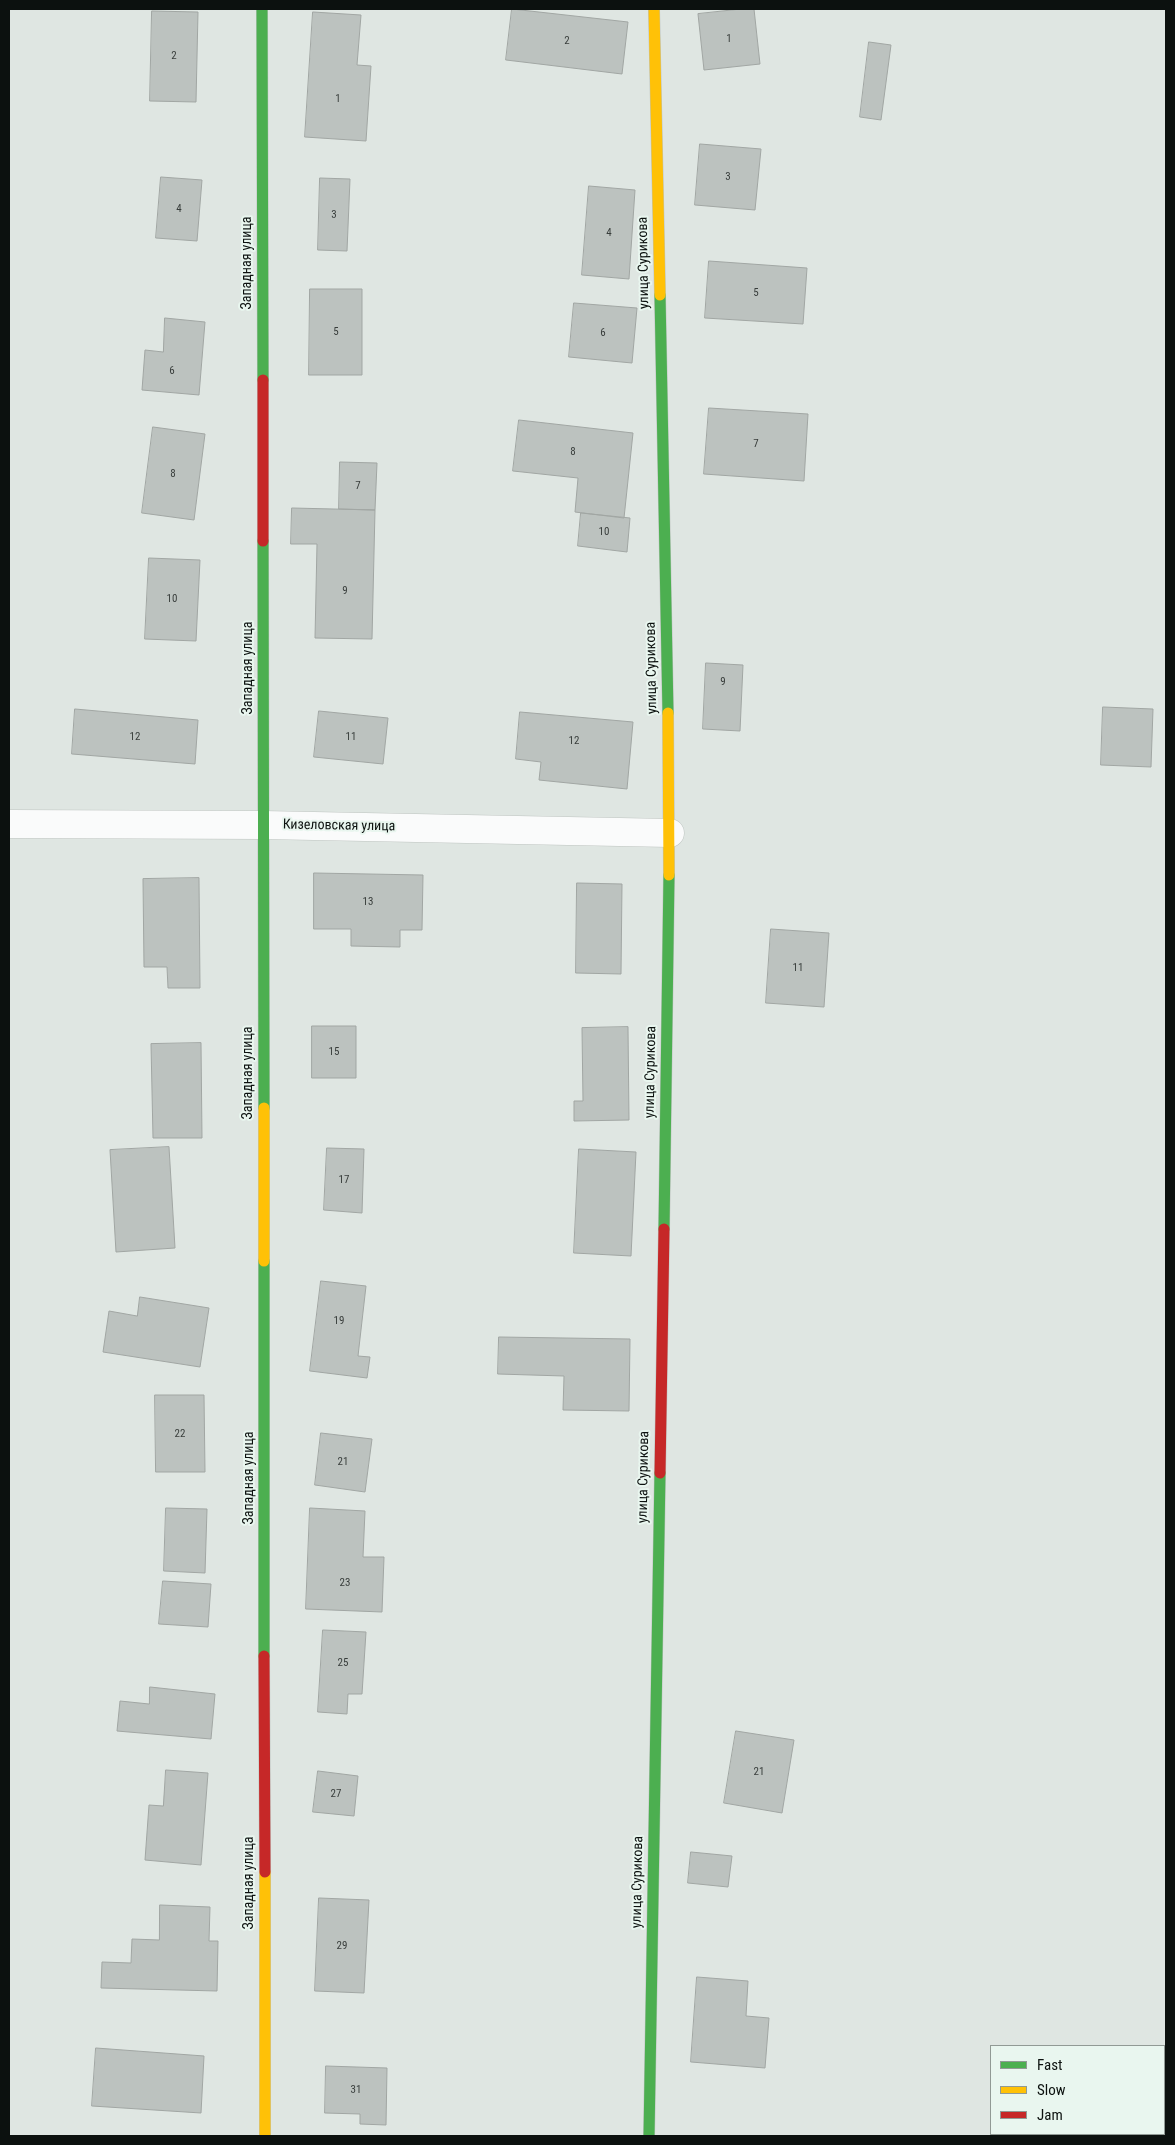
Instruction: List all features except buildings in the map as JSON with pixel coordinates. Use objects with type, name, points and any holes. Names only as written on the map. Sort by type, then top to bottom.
[{"type":"street","name":"Западная улица","points":[[262,9],[265,2136]]},
{"type":"street","name":"улица Сурикова","points":[[648,2136],[670,833],[654,9]]},
{"type":"street","name":"Кизеловская улица","points":[[9,824],[263,825],[670,833]]},
{"type":"traffic: fast","points":[[262,9],[263,380]]},
{"type":"traffic: fast","points":[[660,295],[668,713]]},
{"type":"traffic: fast","points":[[263,541],[264,1108]]},
{"type":"traffic: fast","points":[[664,1229],[669,875]]},
{"type":"traffic: fast","points":[[264,1261],[264,1656]]},
{"type":"traffic: fast","points":[[649,2136],[660,1473]]},
{"type":"traffic: slow","points":[[654,9],[660,295]]},
{"type":"traffic: slow","points":[[668,713],[669,875]]},
{"type":"traffic: slow","points":[[264,1108],[264,1261]]},
{"type":"traffic: slow","points":[[265,1872],[265,2136]]},
{"type":"traffic: jam","points":[[263,380],[263,541]]},
{"type":"traffic: jam","points":[[660,1473],[664,1229]]},
{"type":"traffic: jam","points":[[264,1656],[265,1872]]}]
